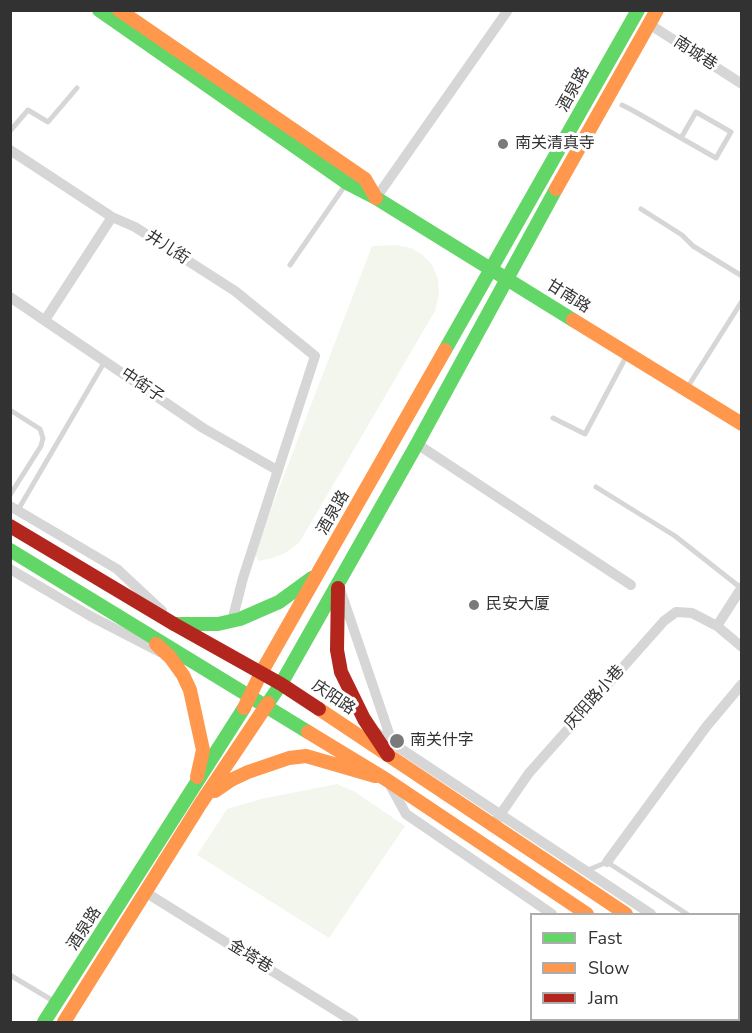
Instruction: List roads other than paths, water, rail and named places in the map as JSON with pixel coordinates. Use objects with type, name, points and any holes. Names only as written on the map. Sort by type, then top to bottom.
[{"type":"main road","name":"甘南路","points":[[99,10],[347,183],[376,198],[491,271],[520,286],[741,424]]},
{"type":"main road","name":"甘南路","points":[[119,10],[364,179],[376,198]]},
{"type":"main road","name":"酒泉路","points":[[64,1023],[146,892],[251,697],[261,673],[638,10]]},
{"type":"main road","name":"酒泉路","points":[[44,1023],[196,800],[281,684],[417,444],[506,279],[657,10]]},
{"type":"main road","name":"庆阳路","points":[[10,526],[174,624],[390,748],[581,876],[624,913]]},
{"type":"main road","points":[[10,550],[387,780],[584,913]]},
{"type":"main road","points":[[174,624],[200,626],[232,621],[279,602],[294,593],[321,570]]},
{"type":"main road","points":[[338,583],[336,636],[341,672],[371,730],[390,748]]},
{"type":"main road","points":[[134,624],[170,657],[190,690],[203,750],[196,800]]},
{"type":"main road","points":[[196,800],[248,772],[270,764],[306,756],[387,780]]},
{"type":"street","points":[[376,198],[508,10]]},
{"type":"street","name":"南城巷","points":[[649,24],[741,84]]},
{"type":"street","name":"井儿街","points":[[10,150],[112,217],[135,227],[236,291],[315,356],[277,470]]},
{"type":"street","points":[[45,320],[112,217]]},
{"type":"street","name":"中街子","points":[[10,297],[203,428],[277,470]]},
{"type":"street","points":[[417,444],[631,585]]},
{"type":"street","points":[[232,621],[277,470]]},
{"type":"street","points":[[14,508],[117,569],[174,624]]},
{"type":"street","points":[[10,569],[92,617],[170,657]]},
{"type":"street","points":[[338,583],[390,748]]},
{"type":"street","points":[[717,626],[741,587]]},
{"type":"street","name":"庆阳路小巷","points":[[497,820],[529,773],[664,621],[676,612],[692,613],[717,626],[741,647]]},
{"type":"street","points":[[607,862],[706,727],[741,684]]},
{"type":"street","points":[[387,780],[406,814],[549,913]]},
{"type":"street","points":[[581,876],[647,913]]},
{"type":"street","name":"金塔巷","points":[[146,892],[354,1023]]},
{"type":"lane","points":[[10,131],[28,110],[48,122],[77,88]]},
{"type":"lane","points":[[622,105],[716,158],[731,132],[696,112],[681,138]]},
{"type":"lane","points":[[290,265],[347,183]]},
{"type":"lane","points":[[641,209],[741,276]]},
{"type":"lane","points":[[686,389],[741,301]]},
{"type":"lane","points":[[553,418],[585,434],[628,354]]},
{"type":"lane","points":[[14,508],[105,361]]},
{"type":"lane","points":[[10,410],[40,429],[43,438],[41,446],[10,495]]},
{"type":"lane","points":[[596,487],[675,536],[741,587]]},
{"type":"lane","points":[[581,876],[607,862],[684,913]]},
{"type":"lane","points":[[10,975],[57,1003]]},
{"type":"place","name":"南关清真寺","points":[[503,144]]},
{"type":"place","name":"民安大厦","points":[[474,605]]},
{"type":"place","name":"南关什字","points":[[397,741]]}]
